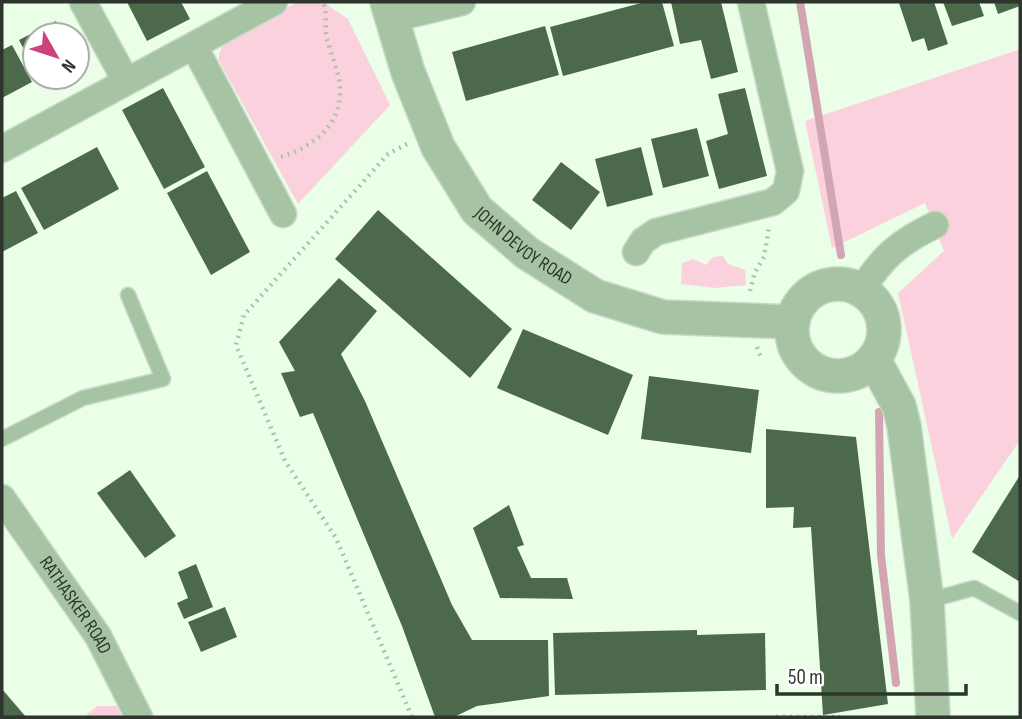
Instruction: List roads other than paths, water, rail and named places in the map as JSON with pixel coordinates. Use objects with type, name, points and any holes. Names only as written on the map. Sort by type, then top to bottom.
[{"type":"street","points":[[83,2],[126,81]]},
{"type":"street","points":[[2,149],[274,2]]},
{"type":"street","points":[[389,10],[462,2]]},
{"type":"street","points":[[636,252],[643,241],[656,232],[773,202],[786,191],[790,171],[751,2]]},
{"type":"street","name":"JOHN DEVOY ROAD","points":[[389,10],[432,130],[477,210],[527,253],[595,296],[663,317],[793,322]]},
{"type":"street","points":[[194,46],[271,175],[283,214]]},
{"type":"street","points":[[862,289],[882,258],[910,237],[935,225]]},
{"type":"street","points":[[840,284],[862,289],[880,309],[884,322],[881,349],[874,360],[848,375],[833,376],[818,372],[806,363],[797,351],[793,322],[797,308],[819,288],[840,284]]},
{"type":"street","points":[[874,360],[899,406],[904,426],[926,601],[933,717]]},
{"type":"street","name":"RATHASKER ROAD","points":[[2,498],[98,636],[139,717]]},
{"type":"lane","points":[[2,439],[83,398],[163,379],[128,295]]},
{"type":"lane","points":[[926,601],[974,587],[1020,613]]},
{"type":"waterway","points":[[800,2],[841,255]]},
{"type":"waterway","points":[[879,412],[881,555],[896,683]]}]
